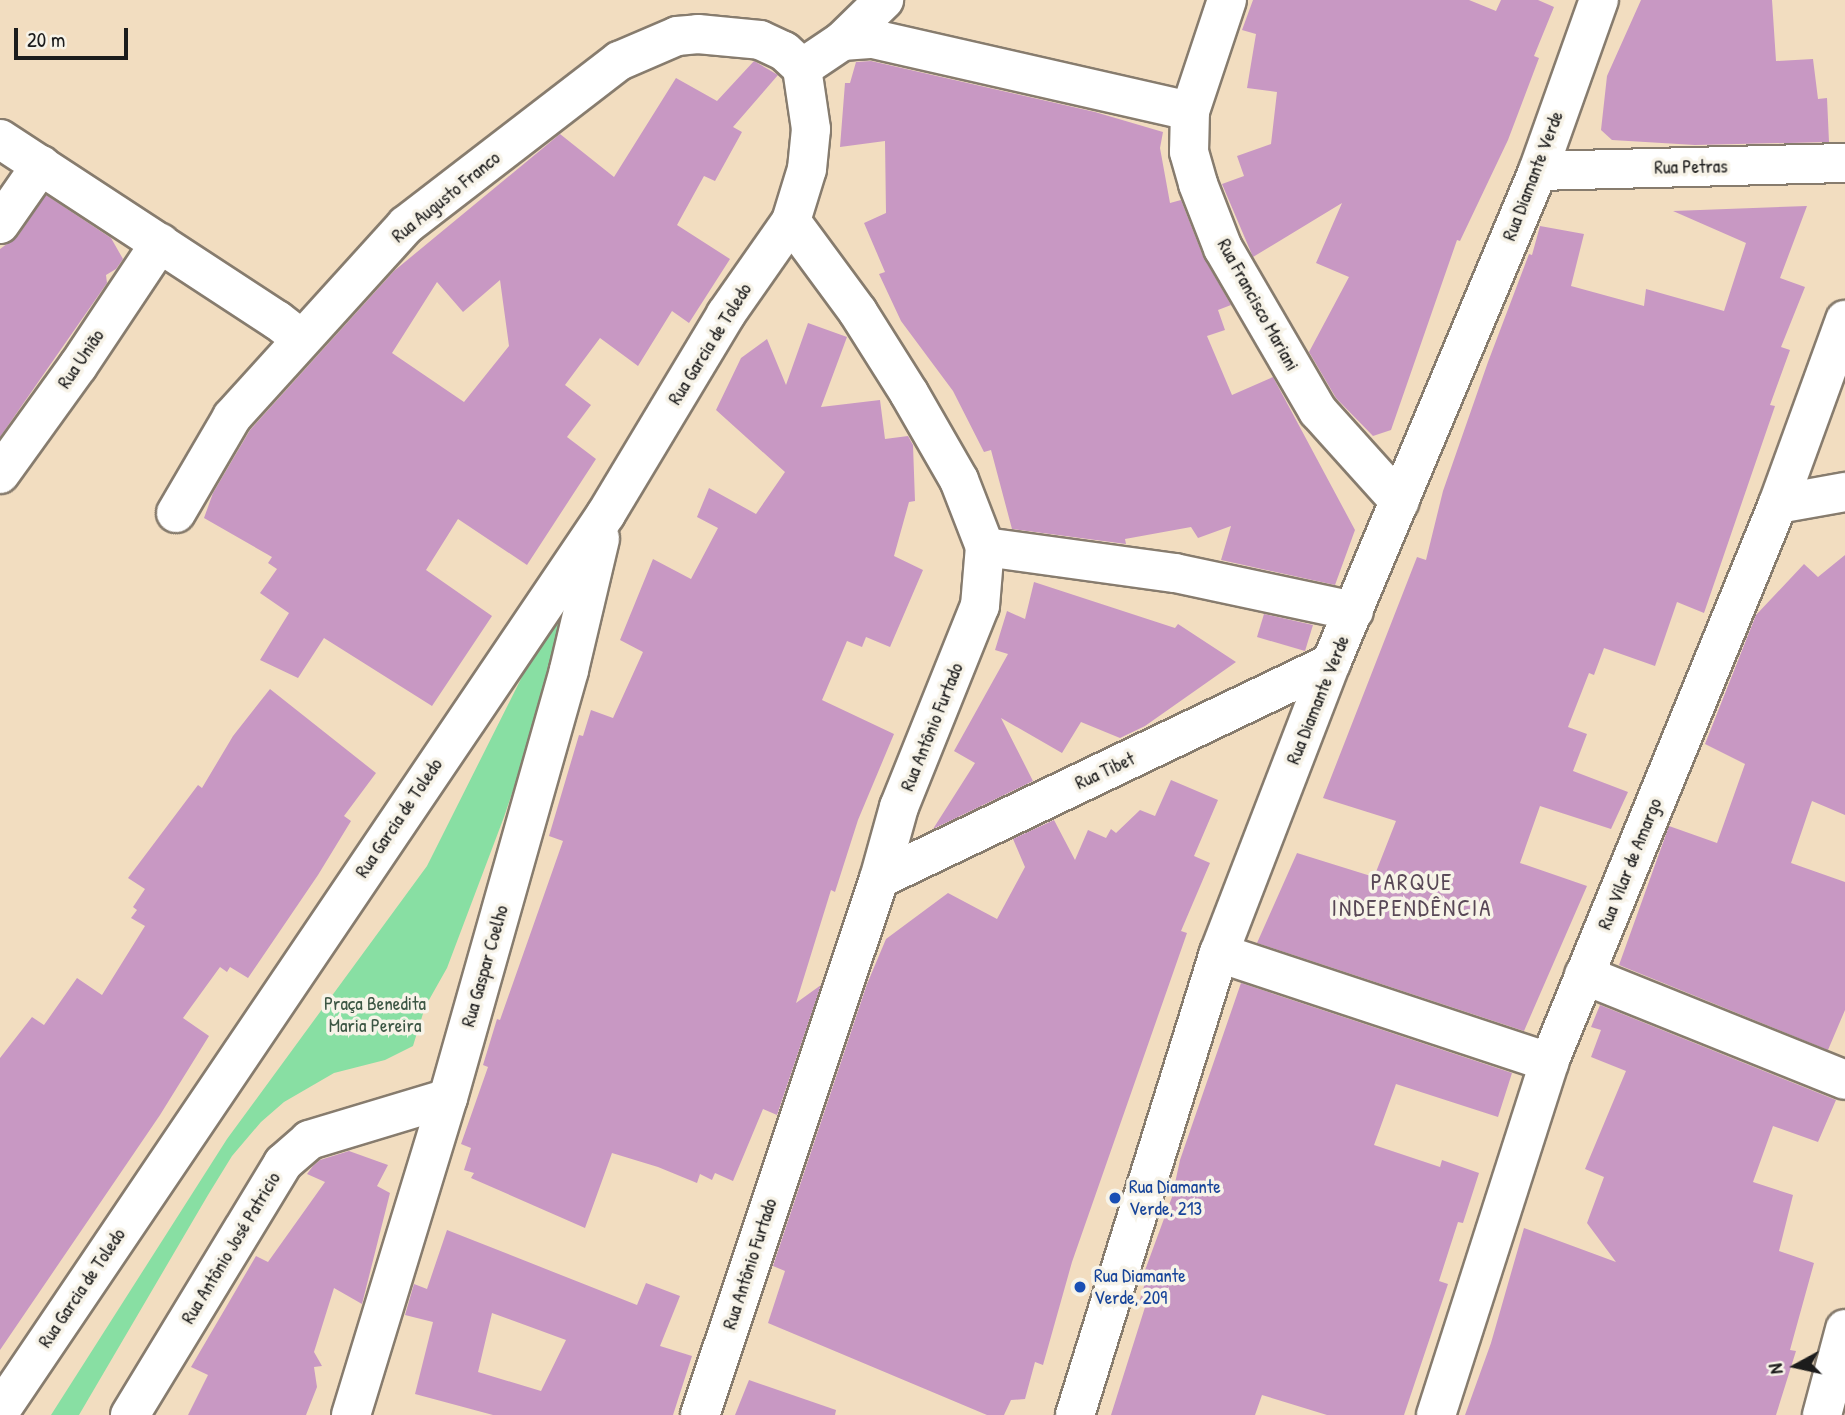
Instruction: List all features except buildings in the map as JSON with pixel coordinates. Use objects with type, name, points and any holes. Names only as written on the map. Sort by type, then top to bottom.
[{"type":"street","points":[[792,221],[807,169],[811,129],[802,68],[842,41],[884,0]]},
{"type":"street","name":"Rua Francisco Mariani","points":[[1227,0],[1190,111],[1189,152],[1223,248],[1318,411],[1400,502]]},
{"type":"street","name":"Rua Diamante Verde","points":[[1075,1415],[1219,953],[1331,663],[1538,171],[1599,0]]},
{"type":"street","name":"Rua Augusto Franco","points":[[176,513],[232,417],[406,225],[619,61],[677,36],[698,34],[760,40],[784,51],[802,68]]},
{"type":"street","points":[[842,41],[873,39],[1190,111]]},
{"type":"street","points":[[0,139],[301,339]]},
{"type":"street","name":"Rua Petras","points":[[1538,171],[1845,163]]},
{"type":"street","points":[[0,223],[41,165]]},
{"type":"street","name":"Rua Garcia de Toledo","points":[[0,1411],[606,514],[726,314],[792,221]]},
{"type":"street","name":"Rua Antônio Furtado","points":[[700,1415],[879,878],[899,807],[980,607],[985,547],[959,480],[909,393],[858,312],[792,221]]},
{"type":"street","name":"Rua União","points":[[0,474],[78,366],[160,243]]},
{"type":"street","name":"Rua Vilar de Amargo","points":[[1436,1415],[1549,1062],[1778,504],[1845,320]]},
{"type":"street","points":[[1778,504],[1845,492]]},
{"type":"street","name":"Rua Gaspar Coelho","points":[[351,1415],[448,1098],[569,670],[606,514]]},
{"type":"street","points":[[985,547],[1175,573],[1354,611]]},
{"type":"street","name":"Rua Tibet","points":[[879,878],[1331,663]]},
{"type":"street","points":[[1219,953],[1549,1062]]},
{"type":"street","points":[[1584,975],[1845,1080]]},
{"type":"street","name":"Rua Antônio José Patricio","points":[[130,1415],[283,1163],[309,1140],[448,1098]]},
{"type":"street","points":[[1822,1415],[1845,1329]]},
{"type":"green space","name":"Praça Benedita Maria Pereira","points":[[550,621],[568,628],[504,817],[447,968],[425,1007],[413,1046],[385,1060],[334,1073],[284,1102],[261,1122],[232,1156],[79,1415],[51,1415],[227,1139],[427,866]]},
{"type":"place","name":"Rua Diamante Verde, 213","points":[[1115,1198]]},
{"type":"place","name":"Rua Diamante Verde, 209","points":[[1080,1287]]},
{"type":"district","name":"PARQUE INDEPENDÊNCIA","points":[[1412,895]]}]
